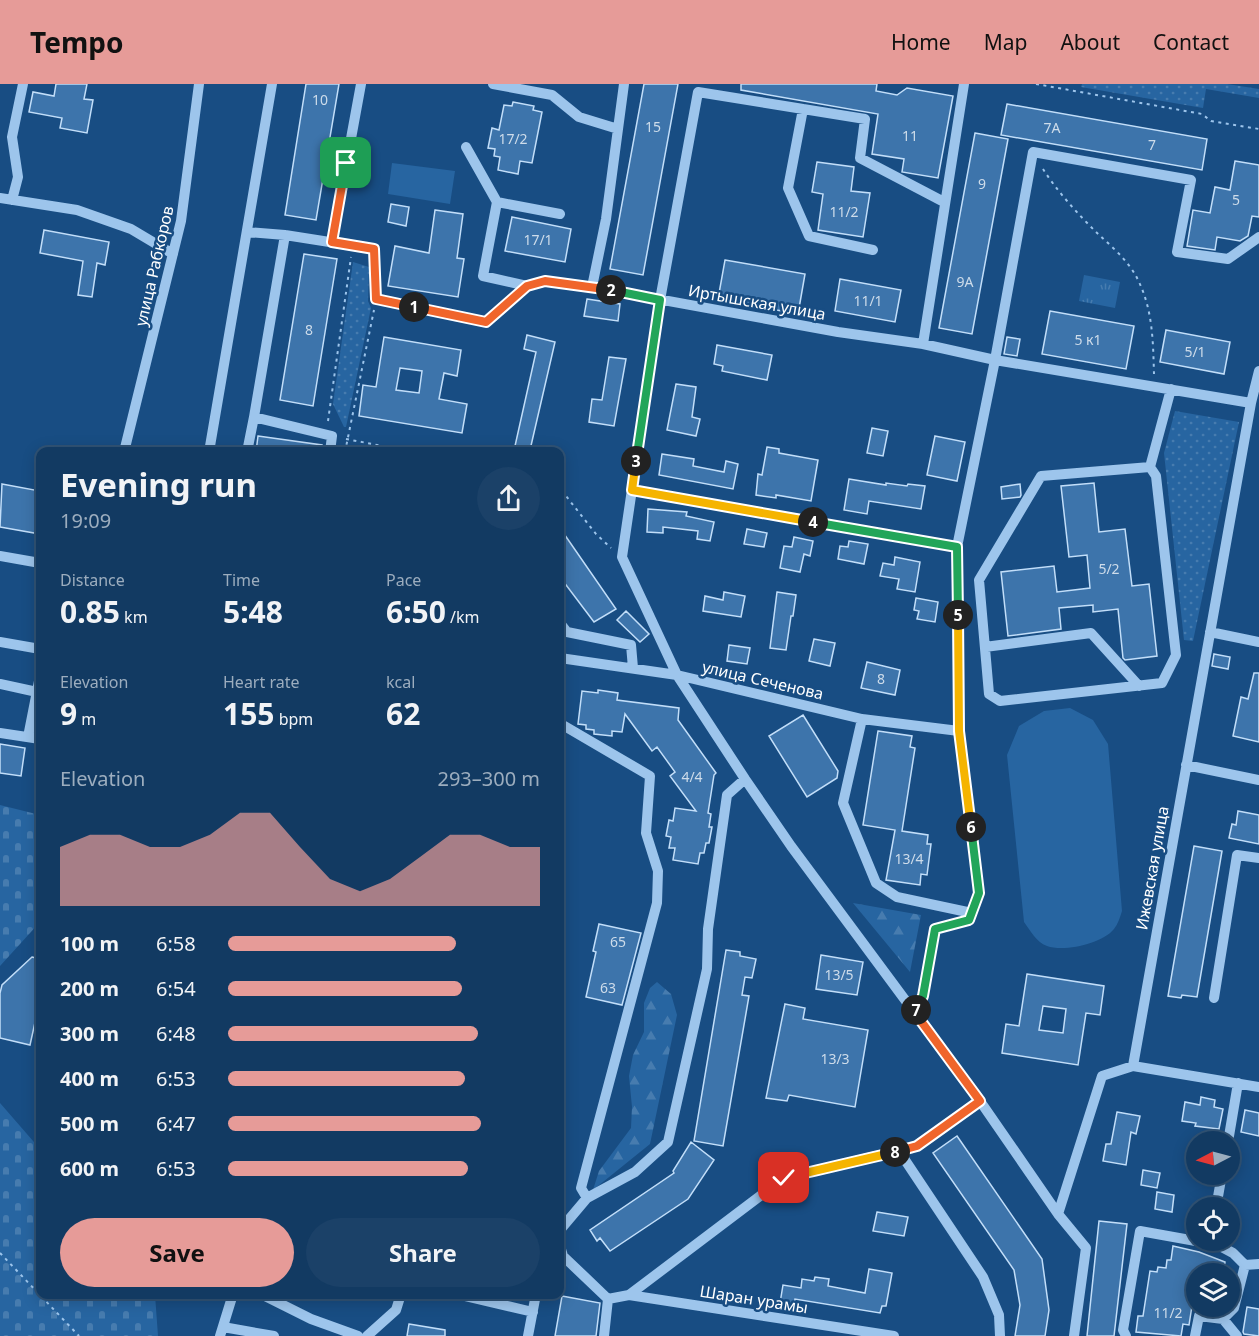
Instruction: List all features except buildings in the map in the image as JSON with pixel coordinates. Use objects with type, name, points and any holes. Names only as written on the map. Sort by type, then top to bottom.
[{"type":"street","points":[[12,200],[18,177],[12,137],[23,84]]},
{"type":"street","name":"улица Рабкоров","points":[[125,447],[181,221],[199,84]]},
{"type":"street","points":[[210,447],[272,84]]},
{"type":"street","points":[[332,242],[361,84]]},
{"type":"street","points":[[592,287],[606,219],[624,84]]},
{"type":"street","points":[[923,344],[963,84]]},
{"type":"street","points":[[500,85],[552,95],[579,117],[618,129]]},
{"type":"street","points":[[944,202],[860,158],[865,119],[698,92],[660,300],[622,557],[677,675],[745,779],[791,846],[980,1101],[1058,1214],[1086,1248],[1074,1336]]},
{"type":"street","points":[[804,109],[788,188],[809,236],[873,249]]},
{"type":"street","points":[[466,147],[497,202],[483,276],[527,286]]},
{"type":"street","points":[[915,1013],[923,996],[935,929],[969,920],[979,893],[959,731],[957,547],[995,360],[1033,152],[1191,180],[1177,252],[1228,259],[1259,237]]},
{"type":"street","points":[[0,198],[77,210],[131,229],[173,254]]},
{"type":"street","points":[[497,202],[560,213]]},
{"type":"street","points":[[248,232],[285,235],[374,249],[376,299],[486,322],[527,286]]},
{"type":"street","points":[[248,447],[285,235]]},
{"type":"street","name":"Иртышская улица","points":[[527,286],[545,281],[592,287],[838,332],[923,344],[995,360],[1251,403]]},
{"type":"street","name":"Ижевская улица","points":[[1133,1066],[1251,403],[1259,371]]},
{"type":"street","points":[[1150,467],[1041,476],[979,579],[989,694],[1000,701],[1162,683],[1176,655],[1156,476],[1150,467],[1171,389]]},
{"type":"street","points":[[254,417],[329,436],[330,447]]},
{"type":"street","points":[[632,490],[957,547]]},
{"type":"street","points":[[0,556],[36,562]]},
{"type":"street","points":[[564,628],[567,632],[631,645],[633,668]]},
{"type":"street","points":[[1210,632],[1259,642]]},
{"type":"street","points":[[985,647],[1091,633],[1139,686]]},
{"type":"street","points":[[0,642],[36,649]]},
{"type":"street","name":"улица Сеченова","points":[[564,659],[677,675],[862,718],[959,731]]},
{"type":"street","points":[[0,684],[36,692]]},
{"type":"street","points":[[28,737],[36,697]]},
{"type":"street","points":[[862,718],[843,803],[876,883],[897,897],[972,913]]},
{"type":"street","points":[[564,726],[650,776],[646,833],[658,871],[657,903],[581,1188],[587,1198]]},
{"type":"street","points":[[0,733],[36,738]]},
{"type":"street","points":[[1186,765],[1259,780]]},
{"type":"street","points":[[564,1225],[587,1198],[634,1172],[668,1142],[707,969],[708,928],[727,795],[745,779]]},
{"type":"street","points":[[1214,998],[1237,855],[1259,858]]},
{"type":"street","points":[[1058,1214],[1102,1076],[1133,1066],[1259,1087]]},
{"type":"street","points":[[1230,1131],[1239,1083]]},
{"type":"street","points":[[629,1295],[784,1178],[917,1146],[980,1101]]},
{"type":"street","points":[[899,1150],[983,1278],[999,1315],[1000,1336]]},
{"type":"street","points":[[1126,1336],[1123,1330],[1140,1231],[1186,1238]]},
{"type":"street","points":[[1230,1251],[1245,1265],[1259,1264]]},
{"type":"street","points":[[564,1257],[608,1299],[604,1336]]},
{"type":"street","points":[[1223,1319],[1234,1308],[1245,1265]]},
{"type":"street","name":"Шаран урамы","points":[[608,1299],[629,1295],[894,1336]]},
{"type":"street","points":[[231,1299],[221,1332],[274,1336]]},
{"type":"street","points":[[271,1299],[311,1319],[358,1336]]},
{"type":"street","points":[[367,1336],[396,1310],[399,1299]]},
{"type":"street","points":[[477,1299],[533,1312]]},
{"type":"street","points":[[528,1336],[535,1299]]},
{"type":"street","points":[[1195,1336],[1199,1316],[1223,1319],[1237,1336]]},
{"type":"path","points":[[1036,84],[1202,114],[1211,121],[1259,129]]},
{"type":"path","points":[[1033,152],[1063,195],[1120,256],[1138,279],[1149,309],[1154,340],[1155,386]]},
{"type":"path","points":[[352,246],[329,436],[388,447]]},
{"type":"path","points":[[346,447],[376,299]]},
{"type":"path","points":[[564,495],[596,534],[622,557]]},
{"type":"path","points":[[0,1253],[36,1290]]},
{"type":"path","points":[[44,1299],[80,1336]]},
{"type":"green space","points":[[1082,84],[1227,84],[1259,89],[1259,98],[1206,89],[1203,108],[1081,87]]},
{"type":"green space","points":[[392,163],[455,171],[450,204],[388,194]]},
{"type":"green space","points":[[353,262],[369,267],[368,301],[371,308],[346,427],[344,427],[333,404]]},
{"type":"green space","points":[[1084,275],[1120,282],[1115,308],[1079,301]]},
{"type":"green space","points":[[1175,411],[1239,422],[1193,641],[1184,640],[1164,453]]},
{"type":"green space","points":[[1070,708],[1093,720],[1108,744],[1122,911],[1114,929],[1101,939],[1073,947],[1054,948],[1040,942],[1024,922],[1007,755],[1019,726],[1044,711]]},
{"type":"green space","points":[[0,805],[36,814],[36,926],[0,966]]},
{"type":"green space","points":[[853,903],[921,915],[910,972]]},
{"type":"green space","points":[[657,982],[671,994],[677,1015],[650,1144],[593,1190],[599,1171],[631,1128],[632,1107],[629,1076],[633,1055],[644,1032],[644,1003],[650,988]]},
{"type":"green space","points":[[0,1103],[36,1144],[36,1299],[155,1299],[158,1336],[0,1336]]},
{"type":"route","points":[[346,163],[332,242],[374,249],[376,299],[486,322],[527,286],[545,281],[660,300],[632,490],[957,547],[959,731],[979,893],[969,920],[935,929],[923,996],[915,1013],[980,1101],[917,1146],[784,1178]]}]
